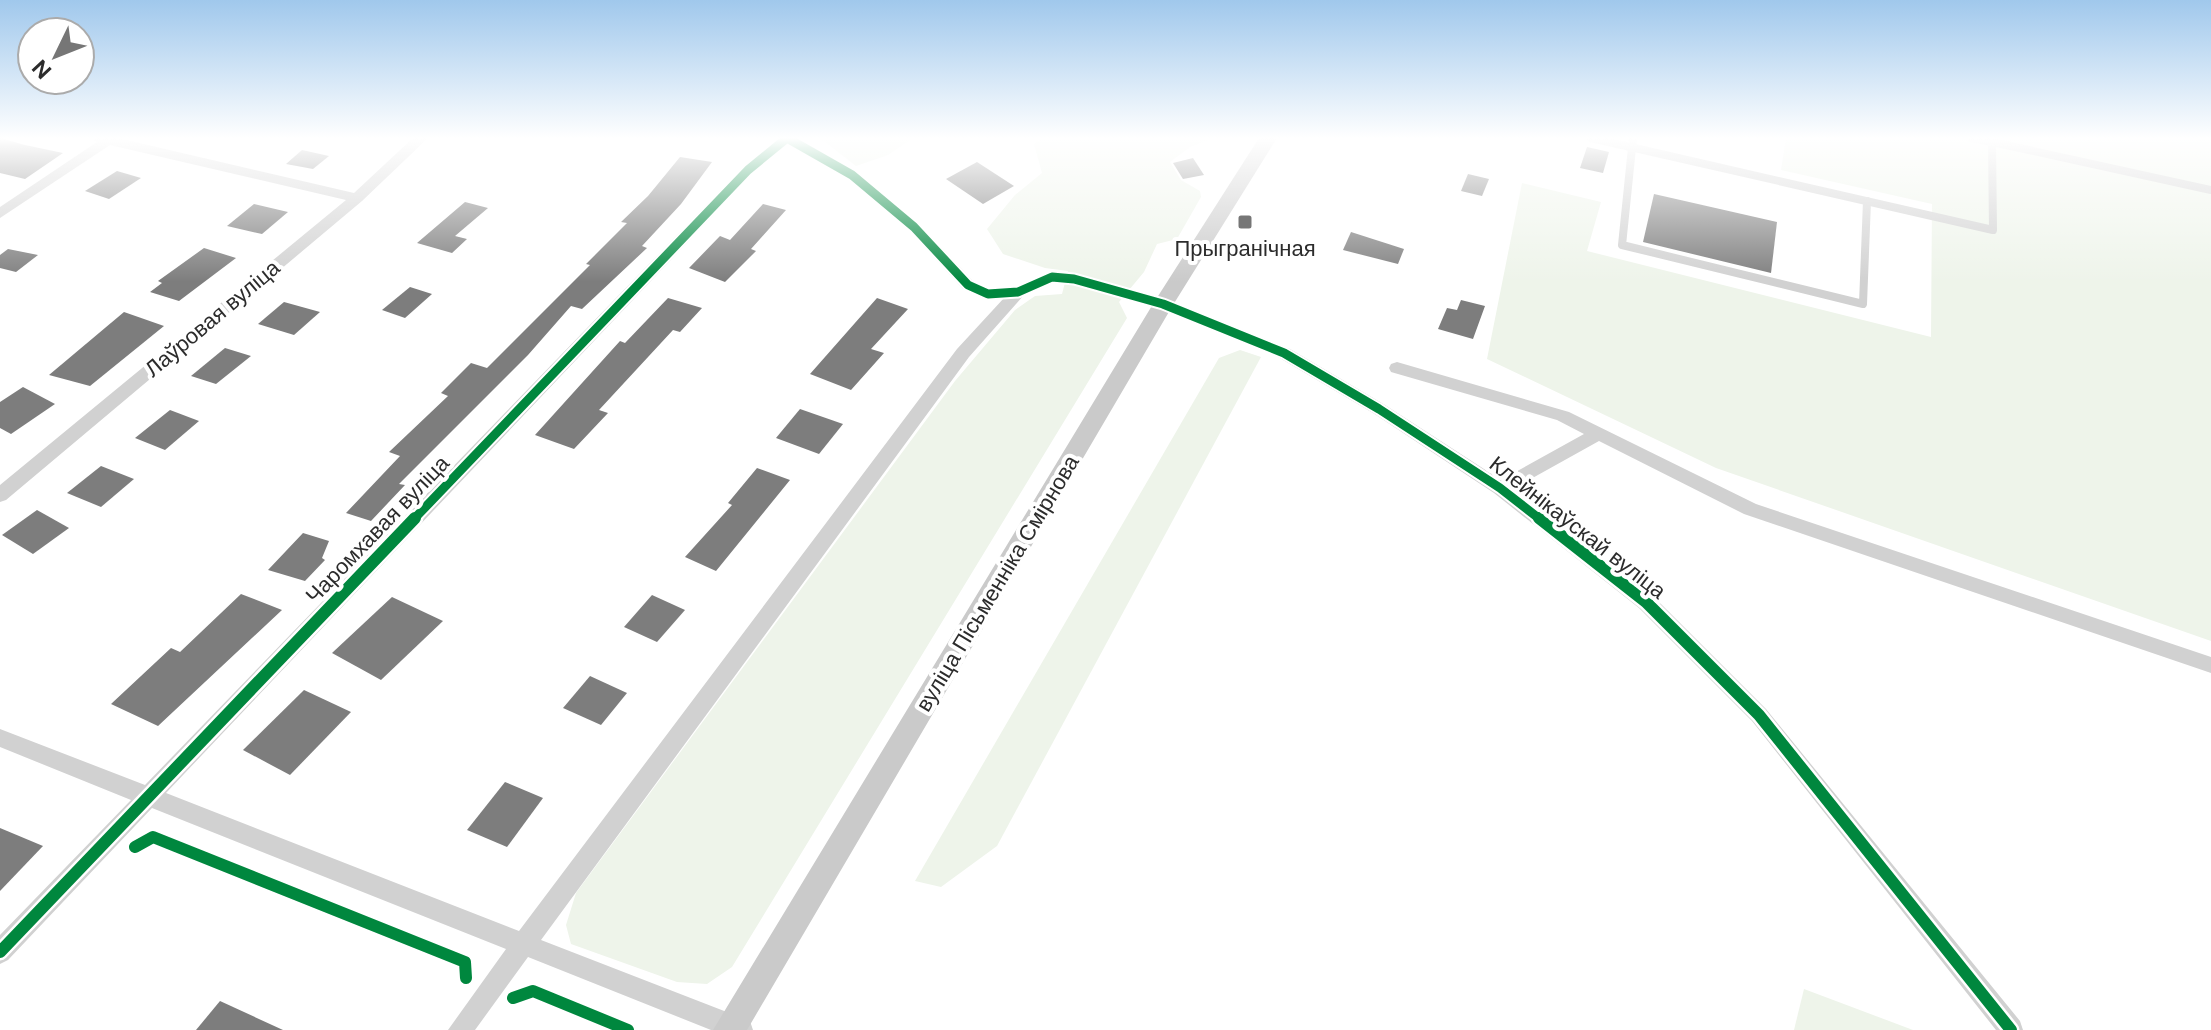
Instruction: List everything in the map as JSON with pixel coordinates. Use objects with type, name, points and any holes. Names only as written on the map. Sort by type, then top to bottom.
[{"type":"main road","name":"вуліца Пісьменніка Смірнова","points":[[734,1029],[1163,304],[1238,186]]},
{"type":"street","points":[[0,214],[39,186]]},
{"type":"street","points":[[306,186],[357,198]]},
{"type":"street","name":"Лаўровая вуліца","points":[[0,495],[370,186]]},
{"type":"street","name":"Чаромхавая вуліца","points":[[0,952],[733,186]]},
{"type":"street","points":[[865,186],[914,227],[968,285],[988,294],[1018,292]]},
{"type":"street","name":"Клейнікаўскай вуліца","points":[[1018,292],[1052,277],[1074,279],[1163,304],[1284,353],[1379,409],[1500,488],[1646,602],[1759,715],[2011,1030]]},
{"type":"street","points":[[460,1030],[520,945],[963,353],[1018,292]]},
{"type":"street","points":[[1397,368],[1563,416],[1750,509],[2211,665]]},
{"type":"street","points":[[1500,488],[1598,434]]},
{"type":"street","points":[[0,738],[734,1029]]},
{"type":"lane","points":[[1628,186],[1622,245],[1863,304],[1867,201]]},
{"type":"lane","points":[[1806,186],[1993,230],[1993,186]]},
{"type":"shaded area","points":[[1026,186],[1191,186],[1200,191],[1201,197],[1177,239],[1157,244],[1144,272],[1119,302],[1127,318],[732,967],[707,984],[677,982],[571,944],[566,925],[576,893],[955,381],[1015,310],[1035,296],[1062,294],[1068,271],[1045,268],[1003,254],[987,229]]},
{"type":"shaded area","points":[[1521,186],[1535,186],[1601,202],[1587,251],[1931,337],[1932,204],[1852,186],[2211,186],[2211,641],[1716,468],[1487,359]]},
{"type":"shaded area","points":[[1240,350],[1261,357],[997,846],[941,887],[915,881],[1219,358]]},
{"type":"shaded area","points":[[1804,989],[1913,1030],[1794,1030]]},
{"type":"building","points":[[93,186],[129,186],[109,199],[85,191]]},
{"type":"building","points":[[656,186],[694,186],[642,246],[647,248],[582,309],[571,306],[528,355],[399,484],[405,485],[371,521],[346,513],[400,456],[389,452],[448,396],[441,393],[471,363],[487,368],[590,265],[586,264],[627,223],[621,222]]},
{"type":"building","points":[[956,186],[1014,186],[983,204]]},
{"type":"building","points":[[1463,186],[1486,186],[1482,196],[1461,191]]},
{"type":"building","points":[[1654,194],[1777,222],[1771,273],[1643,242]]},
{"type":"building","points":[[465,202],[488,208],[455,236],[467,239],[452,253],[417,243]]},
{"type":"building","points":[[254,204],[288,212],[262,234],[227,226]]},
{"type":"building","points":[[763,204],[786,210],[751,249],[756,251],[725,282],[689,268],[720,236],[730,240]]},
{"type":"building","points":[[1351,232],[1404,249],[1398,264],[1343,250]]},
{"type":"building","points":[[204,248],[236,258],[179,301],[150,292],[162,283],[158,281]]},
{"type":"building","points":[[8,249],[38,255],[16,272],[0,268],[0,255]]},
{"type":"building","points":[[410,287],[432,294],[405,318],[382,310]]},
{"type":"building","points":[[668,298],[702,308],[680,332],[673,330],[599,410],[608,413],[574,449],[535,435],[620,341],[625,343]]},
{"type":"building","points":[[877,298],[908,309],[871,349],[884,353],[851,390],[810,374]]},
{"type":"building","points":[[1461,300],[1485,306],[1473,339],[1438,329],[1447,308],[1457,310]]},
{"type":"building","points":[[284,302],[320,312],[294,335],[258,324]]},
{"type":"building","points":[[124,312],[164,326],[90,386],[49,375]]},
{"type":"building","points":[[225,348],[251,356],[216,384],[191,376]]},
{"type":"building","points":[[23,387],[55,404],[11,434],[0,428],[0,402]]},
{"type":"building","points":[[800,409],[843,424],[819,454],[776,438]]},
{"type":"building","points":[[170,410],[199,421],[165,450],[135,438]]},
{"type":"building","points":[[101,466],[134,479],[101,507],[67,493]]},
{"type":"building","points":[[757,468],[790,480],[716,571],[685,557],[732,505],[728,503]]},
{"type":"building","points":[[37,510],[69,528],[33,554],[2,535]]},
{"type":"building","points":[[303,533],[329,541],[322,558],[325,560],[305,581],[268,570]]},
{"type":"building","points":[[241,594],[282,610],[158,726],[111,704],[171,648],[180,652]]},
{"type":"building","points":[[652,595],[685,610],[657,642],[624,627]]},
{"type":"building","points":[[392,597],[443,621],[381,680],[332,653]]},
{"type":"building","points":[[590,676],[627,693],[601,725],[563,708]]},
{"type":"building","points":[[304,690],[351,712],[290,775],[243,750]]},
{"type":"building","points":[[505,782],[543,798],[507,847],[467,830]]},
{"type":"building","points":[[0,828],[43,846],[0,891]]},
{"type":"building","points":[[220,1001],[283,1030],[196,1030]]},
{"type":"cycle path","points":[[0,952],[733,186]]},
{"type":"cycle path","points":[[865,186],[914,227],[968,285],[988,294],[1018,292],[1052,277],[1074,279],[1163,304],[1284,353],[1379,409],[1500,488],[1646,602],[1759,715],[2011,1030]]},
{"type":"cycle path","points":[[135,847],[153,837],[465,962],[466,978]]},
{"type":"cycle path","points":[[513,998],[533,991],[628,1030]]},
{"type":"place","name":"Прыгранічная","points":[[1245,222]]}]
